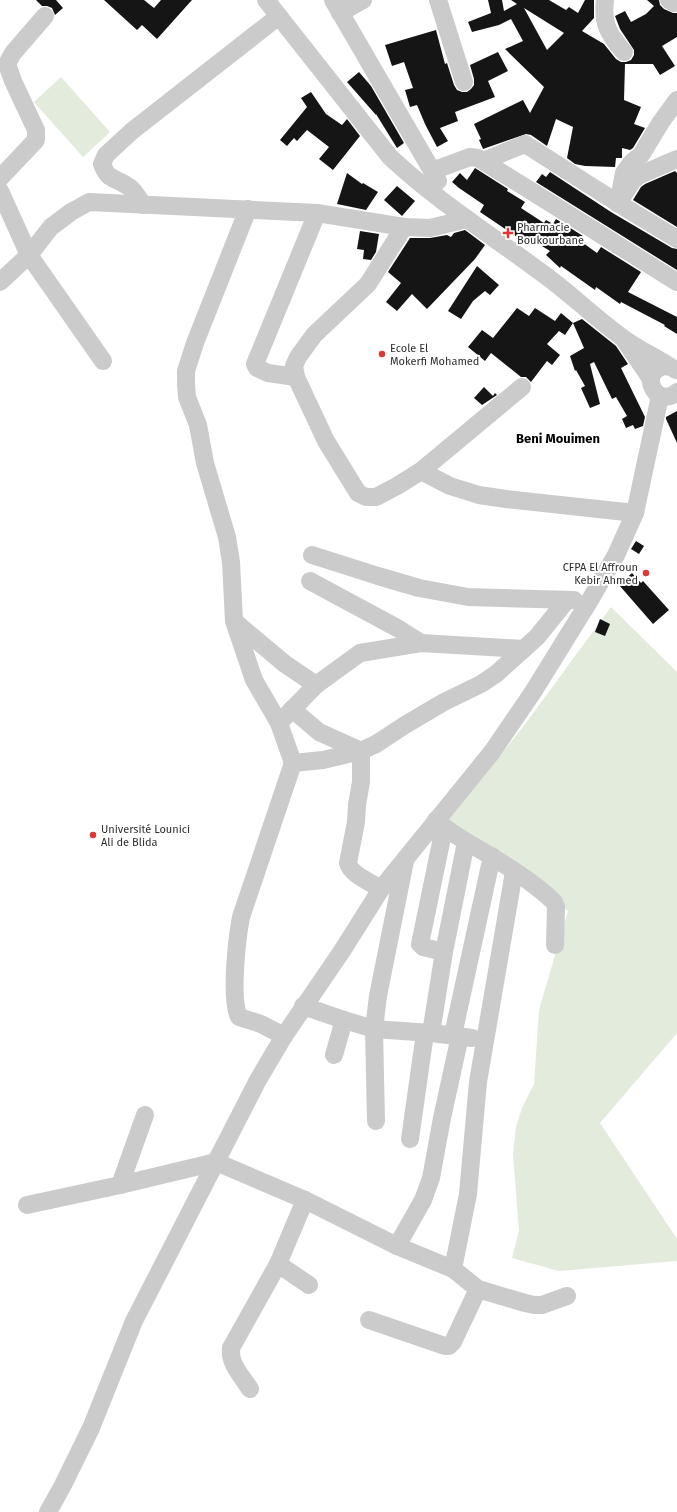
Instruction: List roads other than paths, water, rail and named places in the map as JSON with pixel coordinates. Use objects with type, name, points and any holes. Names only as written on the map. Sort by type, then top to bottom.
[{"type":"street","points":[[266,0],[390,157],[411,177],[544,274],[623,339],[649,353],[673,369]]},
{"type":"street","points":[[363,0],[336,7],[432,170],[461,214]]},
{"type":"street","points":[[438,0],[464,82]]},
{"type":"street","points":[[605,0],[605,21],[610,36],[624,52]]},
{"type":"street","points":[[0,178],[36,140],[36,130],[13,81],[7,64],[13,53],[45,16]]},
{"type":"street","points":[[143,205],[134,191],[126,185],[114,180],[105,172],[102,164],[106,155],[132,131],[279,16]]},
{"type":"street","points":[[618,204],[624,173],[632,162],[641,155],[661,122],[677,100]]},
{"type":"street","points":[[483,161],[525,144],[618,204],[677,239]]},
{"type":"street","points":[[432,170],[470,157],[478,158],[677,282]]},
{"type":"street","points":[[618,204],[633,180],[640,175],[677,159]]},
{"type":"street","points":[[0,191],[29,255],[103,361]]},
{"type":"street","points":[[0,282],[29,255],[51,227],[71,212],[89,202],[317,213],[404,227],[430,228],[461,214]]},
{"type":"street","points":[[248,209],[195,343],[186,371],[187,397],[198,425],[205,463],[227,537],[231,562],[234,621],[254,680],[279,723],[293,763],[241,917],[238,931],[235,984],[239,1017],[261,1024],[284,1036]]},
{"type":"street","points":[[296,377],[268,373],[257,368],[255,364],[317,213]]},
{"type":"street","points":[[404,227],[368,284],[314,335],[298,357],[294,366],[296,377],[326,441],[358,493],[366,497],[376,497],[421,471],[522,387]]},
{"type":"street","points":[[623,339],[651,379]]},
{"type":"street","points":[[48,1512],[91,1428],[134,1321],[258,1080],[284,1036],[303,1006],[342,951],[381,889],[405,858],[440,824],[496,746],[533,692],[616,555],[635,513],[669,394],[655,392],[651,386],[651,379],[653,373],[663,366],[673,369]]},
{"type":"street","points":[[421,471],[450,486],[480,495],[635,513]]},
{"type":"street","points":[[312,555],[419,588],[468,597],[566,601],[590,600]]},
{"type":"street","points":[[310,581],[399,629],[421,643]]},
{"type":"street","points":[[293,763],[323,760],[361,751],[376,744],[404,725],[496,674],[537,637],[566,601]]},
{"type":"street","points":[[234,621],[284,664],[316,685]]},
{"type":"street","points":[[279,723],[316,685],[360,653],[421,643],[524,649]]},
{"type":"street","points":[[292,709],[319,732],[361,751]]},
{"type":"street","points":[[361,751],[361,782],[356,805],[356,822],[348,863],[353,872],[381,889]]},
{"type":"street","points":[[440,824],[466,842],[492,856],[554,902],[556,907],[555,945]]},
{"type":"street","points":[[440,824],[420,944],[423,947],[444,952]]},
{"type":"street","points":[[410,1138],[428,1033],[466,842]]},
{"type":"street","points":[[397,1246],[423,1200],[431,1178],[456,1036],[492,856]]},
{"type":"street","points":[[376,1122],[374,1029],[378,996],[405,858]]},
{"type":"street","points":[[453,1269],[468,1194],[478,1082],[514,872]]},
{"type":"street","points":[[303,1006],[374,1029],[428,1033],[485,1040]]},
{"type":"street","points":[[334,1055],[344,1020]]},
{"type":"street","points":[[120,1185],[145,1115]]},
{"type":"street","points":[[27,1205],[216,1162],[305,1200],[397,1246],[453,1269],[478,1289],[534,1305],[542,1305],[567,1296]]},
{"type":"street","points":[[250,1388],[232,1363],[230,1357],[231,1348],[278,1264],[305,1200]]},
{"type":"street","points":[[278,1264],[309,1285]]},
{"type":"street","points":[[369,1320],[448,1346],[453,1342],[478,1289]]},
{"type":"place","name":"Pharmacie Boukourbane","points":[[508,233]]},
{"type":"place","name":"Ecole El Mokerfi Mohamed","points":[[382,354]]},
{"type":"place","name":"CFPA El Affroun Kebir Ahmed","points":[[646,573]]},
{"type":"place","name":"Université Lounici Ali de Blida","points":[[93,835]]},
{"type":"district","name":"Beni Mouimen","points":[[558,438]]}]
